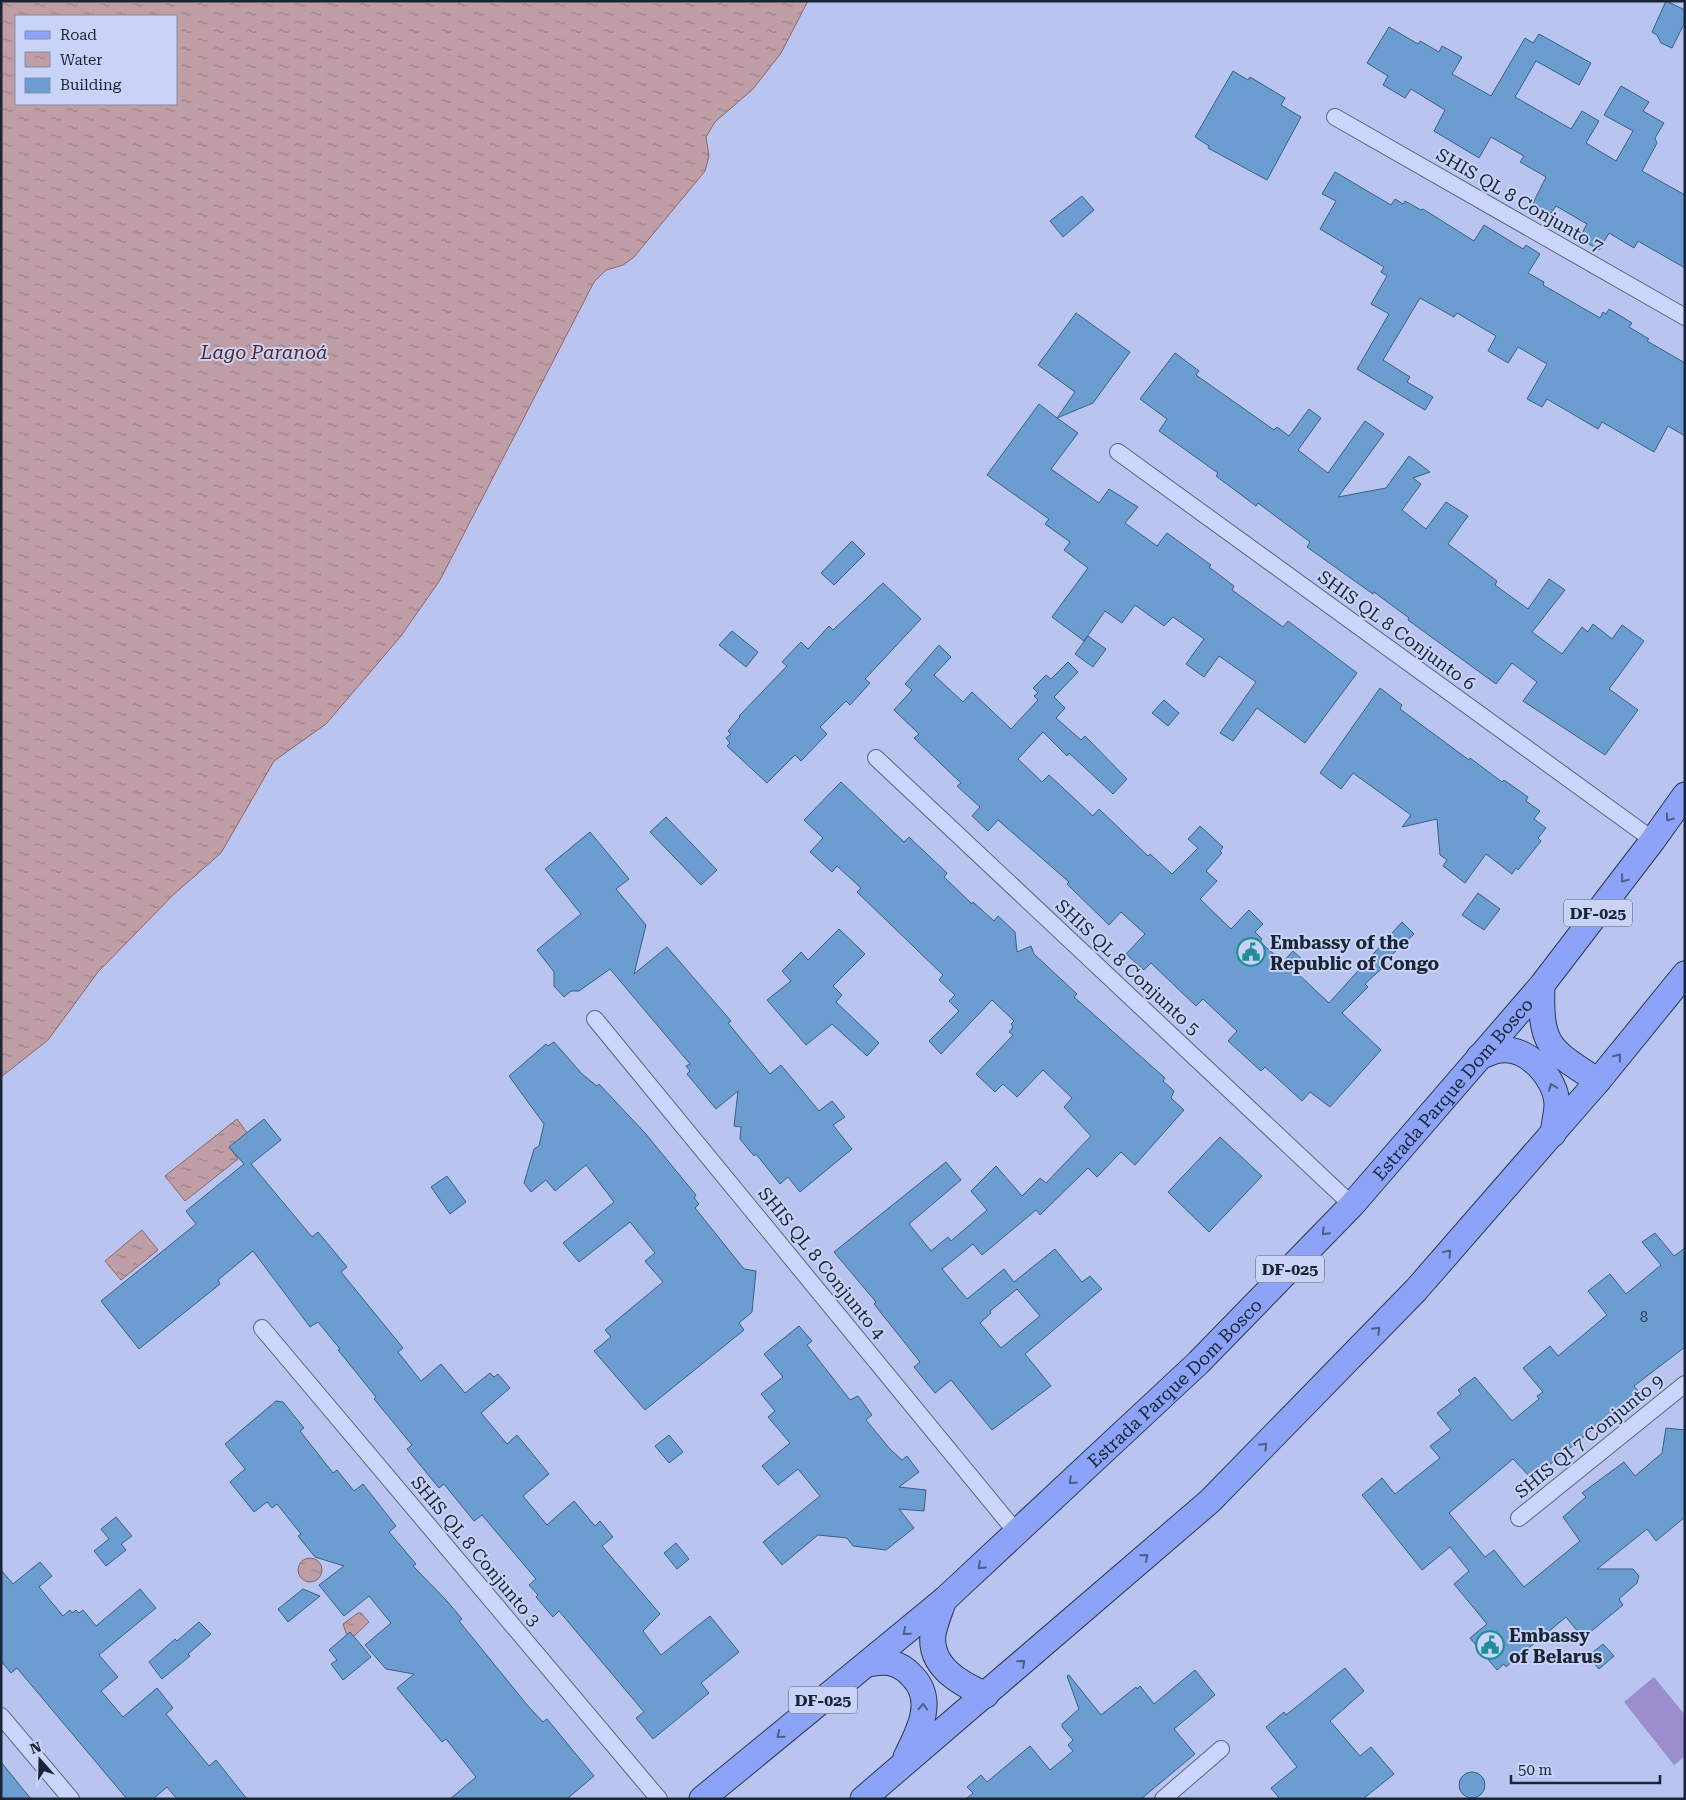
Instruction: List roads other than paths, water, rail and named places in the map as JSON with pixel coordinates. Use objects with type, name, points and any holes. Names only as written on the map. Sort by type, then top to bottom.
[{"type":"main road","name":"Estrada Parque Dom Bosco","points":[[702,1799],[944,1600],[1198,1363],[1352,1204],[1542,985],[1654,840],[1685,795]]},
{"type":"main road","points":[[863,1799],[1210,1501],[1416,1290],[1553,1134],[1685,974]]},
{"type":"main road","points":[[1542,985],[1541,1018],[1553,1050],[1598,1081]]},
{"type":"main road","points":[[1479,1057],[1501,1050],[1519,1053],[1533,1061],[1545,1073],[1554,1086],[1557,1103],[1553,1134]]},
{"type":"main road","points":[[944,1600],[933,1633],[932,1644],[936,1656],[945,1670],[960,1684],[986,1695]]},
{"type":"main road","points":[[867,1664],[890,1663],[907,1670],[917,1681],[924,1697],[924,1712],[919,1731],[900,1768]]},
{"type":"street","name":"SHIS QL 8 Conjunto 7","points":[[1335,118],[1685,317]]},
{"type":"street","name":"SHIS QL 8 Conjunto 6","points":[[1118,452],[1654,840]]},
{"type":"street","name":"SHIS QL 8 Conjunto 5","points":[[876,758],[1352,1204]]},
{"type":"street","name":"SHIS QL 8 Conjunto 4","points":[[595,1019],[1017,1533]]},
{"type":"street","name":"SHIS QL 8 Conjunto 3","points":[[262,1328],[660,1799]]},
{"type":"street","name":"SHIS QI 7 Conjunto 9","points":[[1519,1518],[1685,1384]]},
{"type":"street","points":[[1,1716],[71,1799]]},
{"type":"street","points":[[1163,1799],[1221,1749]]},
{"type":"water","name":"Lago Paranoá","points":[[1,1],[808,1],[781,53],[753,89],[715,122],[706,137],[709,156],[705,171],[634,257],[623,265],[606,270],[594,282],[440,580],[401,636],[326,724],[274,761],[221,853],[173,895],[98,972],[48,1040],[1,1077]]},
{"type":"water","points":[[237,1119],[248,1134],[230,1148],[238,1159],[185,1201],[165,1176]]},
{"type":"water","points":[[142,1230],[158,1250],[121,1280],[105,1261]]},
{"type":"water","points":[[310,1558],[318,1562],[322,1570],[318,1578],[310,1582],[302,1578],[298,1570],[302,1562]]},
{"type":"water","points":[[358,1613],[361,1613],[369,1622],[353,1637],[347,1636],[343,1624]]},
{"type":"place","name":"Embassy of the Republic of Congo","points":[[1251,952]]},
{"type":"place","name":"Embassy of Belarus","points":[[1490,1645]]}]
